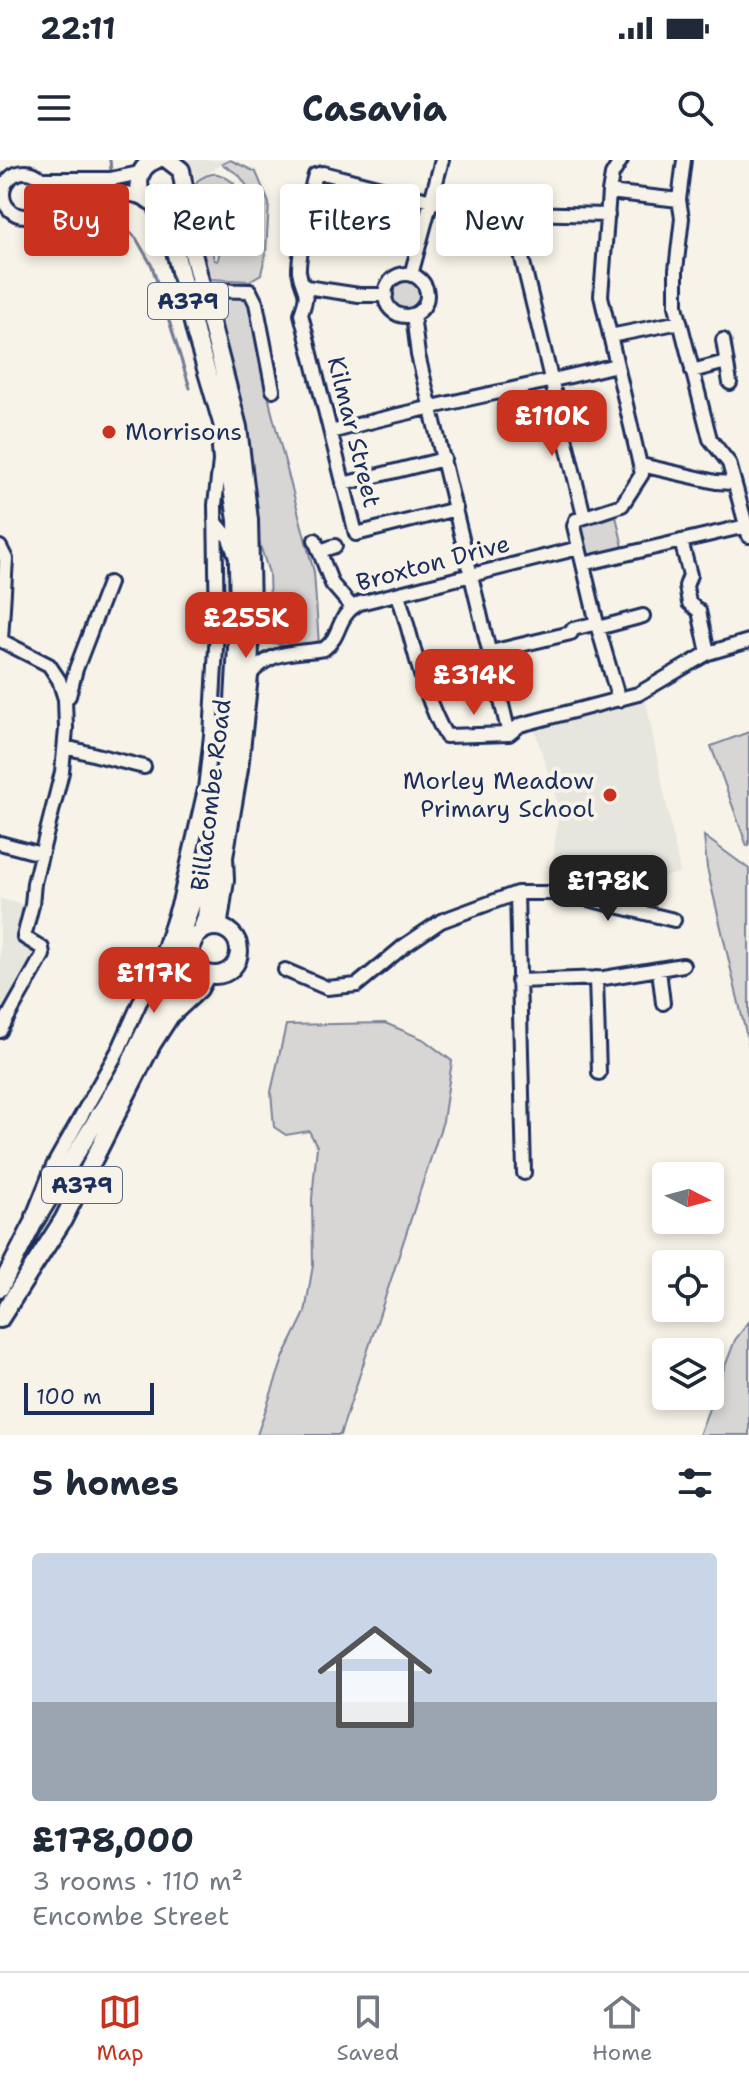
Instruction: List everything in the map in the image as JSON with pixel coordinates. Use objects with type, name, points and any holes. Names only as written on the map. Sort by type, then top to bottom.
[{"type":"main road","name":"A379","points":[[173,161],[184,178],[183,184]]},
{"type":"main road","name":"A379","points":[[145,193],[138,182],[148,164]]},
{"type":"main road","name":"Billacombe Road","points":[[0,1319],[63,1220],[152,1044],[170,1016],[199,989],[201,968],[191,948],[206,917],[216,821],[233,718],[238,566],[231,469],[222,423],[176,256]]},
{"type":"main road","name":"Billacombe Road","points":[[194,256],[231,397],[244,471],[251,573],[249,676],[239,769],[224,857],[221,927]]},
{"type":"main road","name":"Billacombe Road","points":[[126,1071],[158,1004],[193,904],[216,821]]},
{"type":"main road","name":"Billacombe Road","points":[[201,932],[221,927],[238,942],[238,957],[230,970],[223,973],[201,968]]},
{"type":"main road","name":"Billacombe Road","points":[[0,1288],[44,1196],[126,1071],[201,968]]},
{"type":"main road","name":"A379","points":[[44,1196],[54,1206],[63,1207],[92,1163]]},
{"type":"main road","name":"A379","points":[[19,1251],[42,1220],[54,1216],[63,1220]]},
{"type":"street","points":[[34,160],[42,184]]},
{"type":"street","points":[[311,160],[315,175],[323,173],[436,200]]},
{"type":"street","points":[[411,275],[442,160]]},
{"type":"street","points":[[619,700],[574,526],[576,520],[584,516],[618,508],[642,474],[601,296],[609,192],[612,175],[621,160]]},
{"type":"street","points":[[583,564],[681,541],[747,531],[729,463],[710,439],[675,296],[684,160]]},
{"type":"street","points":[[0,169],[20,169],[39,177],[111,179],[148,164]]},
{"type":"street","points":[[6,212],[2,191],[20,169]]},
{"type":"street","name":"Kilmar Street","points":[[315,175],[299,269],[307,300],[301,314],[356,534],[456,509]]},
{"type":"street","points":[[609,192],[679,200]]},
{"type":"street","points":[[553,214],[608,215]]},
{"type":"street","points":[[522,256],[584,516]]},
{"type":"street","points":[[411,275],[423,282],[427,294],[424,307],[413,315],[395,313],[387,304],[386,295],[387,287],[394,278],[411,275]]},
{"type":"street","points":[[306,287],[359,295],[386,295]]},
{"type":"street","points":[[202,290],[250,291],[256,303],[273,390]]},
{"type":"street","points":[[413,315],[417,349],[509,734]]},
{"type":"street","points":[[610,336],[680,322]]},
{"type":"street","points":[[723,340],[730,383]]},
{"type":"street","points":[[692,371],[726,362]]},
{"type":"street","points":[[331,432],[616,365]]},
{"type":"street","name":"Billacombe Road","points":[[44,1196],[53,1166],[119,1049],[164,948],[179,902],[205,789],[217,630],[215,521],[220,461],[214,400]]},
{"type":"street","points":[[343,484],[444,459]]},
{"type":"street","points":[[641,465],[733,483]]},
{"type":"street","name":"Billacombe Road","points":[[215,521],[229,538],[238,566]]},
{"type":"street","points":[[681,541],[690,575],[686,586],[689,603],[699,611],[708,653]]},
{"type":"street","points":[[335,546],[318,545],[332,584],[352,607]]},
{"type":"street","points":[[0,547],[6,559],[0,640],[49,665],[59,680],[65,699],[65,747],[54,810],[41,854],[24,937],[42,948],[43,955],[0,1031]]},
{"type":"street","name":"Broxton Drive","points":[[273,656],[324,649],[336,634],[340,620],[352,607],[383,597],[473,579],[579,548]]},
{"type":"street","points":[[65,699],[69,696],[80,657],[109,583]]},
{"type":"street","points":[[398,595],[432,713],[446,736],[509,734],[520,725],[619,700],[660,683],[708,653],[749,641]]},
{"type":"street","points":[[491,652],[571,633],[573,629],[643,616]]},
{"type":"street","points":[[251,633],[259,648],[273,656]]},
{"type":"street","points":[[249,676],[260,662],[273,656]]},
{"type":"street","points":[[65,747],[144,767]]},
{"type":"street","points":[[0,843],[41,854]]},
{"type":"street","points":[[517,893],[524,1173]]},
{"type":"street","points":[[285,970],[327,988],[357,985],[404,946],[441,921],[517,893],[563,893],[674,920]]},
{"type":"street","points":[[518,977],[596,978],[683,965]]},
{"type":"street","points":[[659,970],[663,1003]]},
{"type":"street","points":[[596,978],[599,1073]]},
{"type":"shaded area","points":[[185,160],[228,160],[197,181]]},
{"type":"shaded area","points":[[230,160],[256,172],[261,184],[246,184],[239,175],[222,164]]},
{"type":"shaded area","points":[[212,174],[233,184],[196,184]]},
{"type":"shaded area","points":[[264,191],[269,203],[266,252],[261,274],[249,281],[211,279],[200,256],[213,256],[218,261],[219,256],[264,256]]},
{"type":"shaded area","points":[[407,278],[419,283],[424,295],[419,307],[407,312],[395,307],[390,295],[395,283]]},
{"type":"shaded area","points":[[218,296],[249,300],[271,409],[314,572],[319,645],[284,646],[271,642],[269,573],[259,542],[250,447],[225,347]]},
{"type":"shaded area","points":[[616,516],[623,547],[587,556],[582,526]]},
{"type":"shaded area","name":"Morley Meadow Primary School","points":[[646,701],[680,873],[658,878],[654,911],[550,885],[559,807],[535,731]]},
{"type":"shaded area","points":[[749,732],[749,846],[747,846],[711,746]]},
{"type":"shaded area","points":[[704,836],[749,869],[749,1046],[707,868]]},
{"type":"shaded area","points":[[0,899],[29,906],[21,940],[35,947],[39,956],[0,1022]]},
{"type":"shaded area","points":[[385,1023],[423,1039],[452,1061],[443,1121],[340,1435],[257,1435],[284,1356],[305,1313],[313,1265],[312,1199],[317,1146],[309,1131],[286,1135],[274,1127],[271,1092],[286,1025]]},
{"type":"shaded area","points":[[749,1322],[749,1435],[699,1435],[708,1410],[724,1410],[724,1369],[735,1340]]},
{"type":"waterway","points":[[110,160],[111,171]]},
{"type":"waterway","points":[[129,232],[152,266],[190,388]]},
{"type":"place","name":"Morrisons","points":[[109,432]]},
{"type":"place","name":"Morley Meadow Primary School","points":[[610,795]]}]
